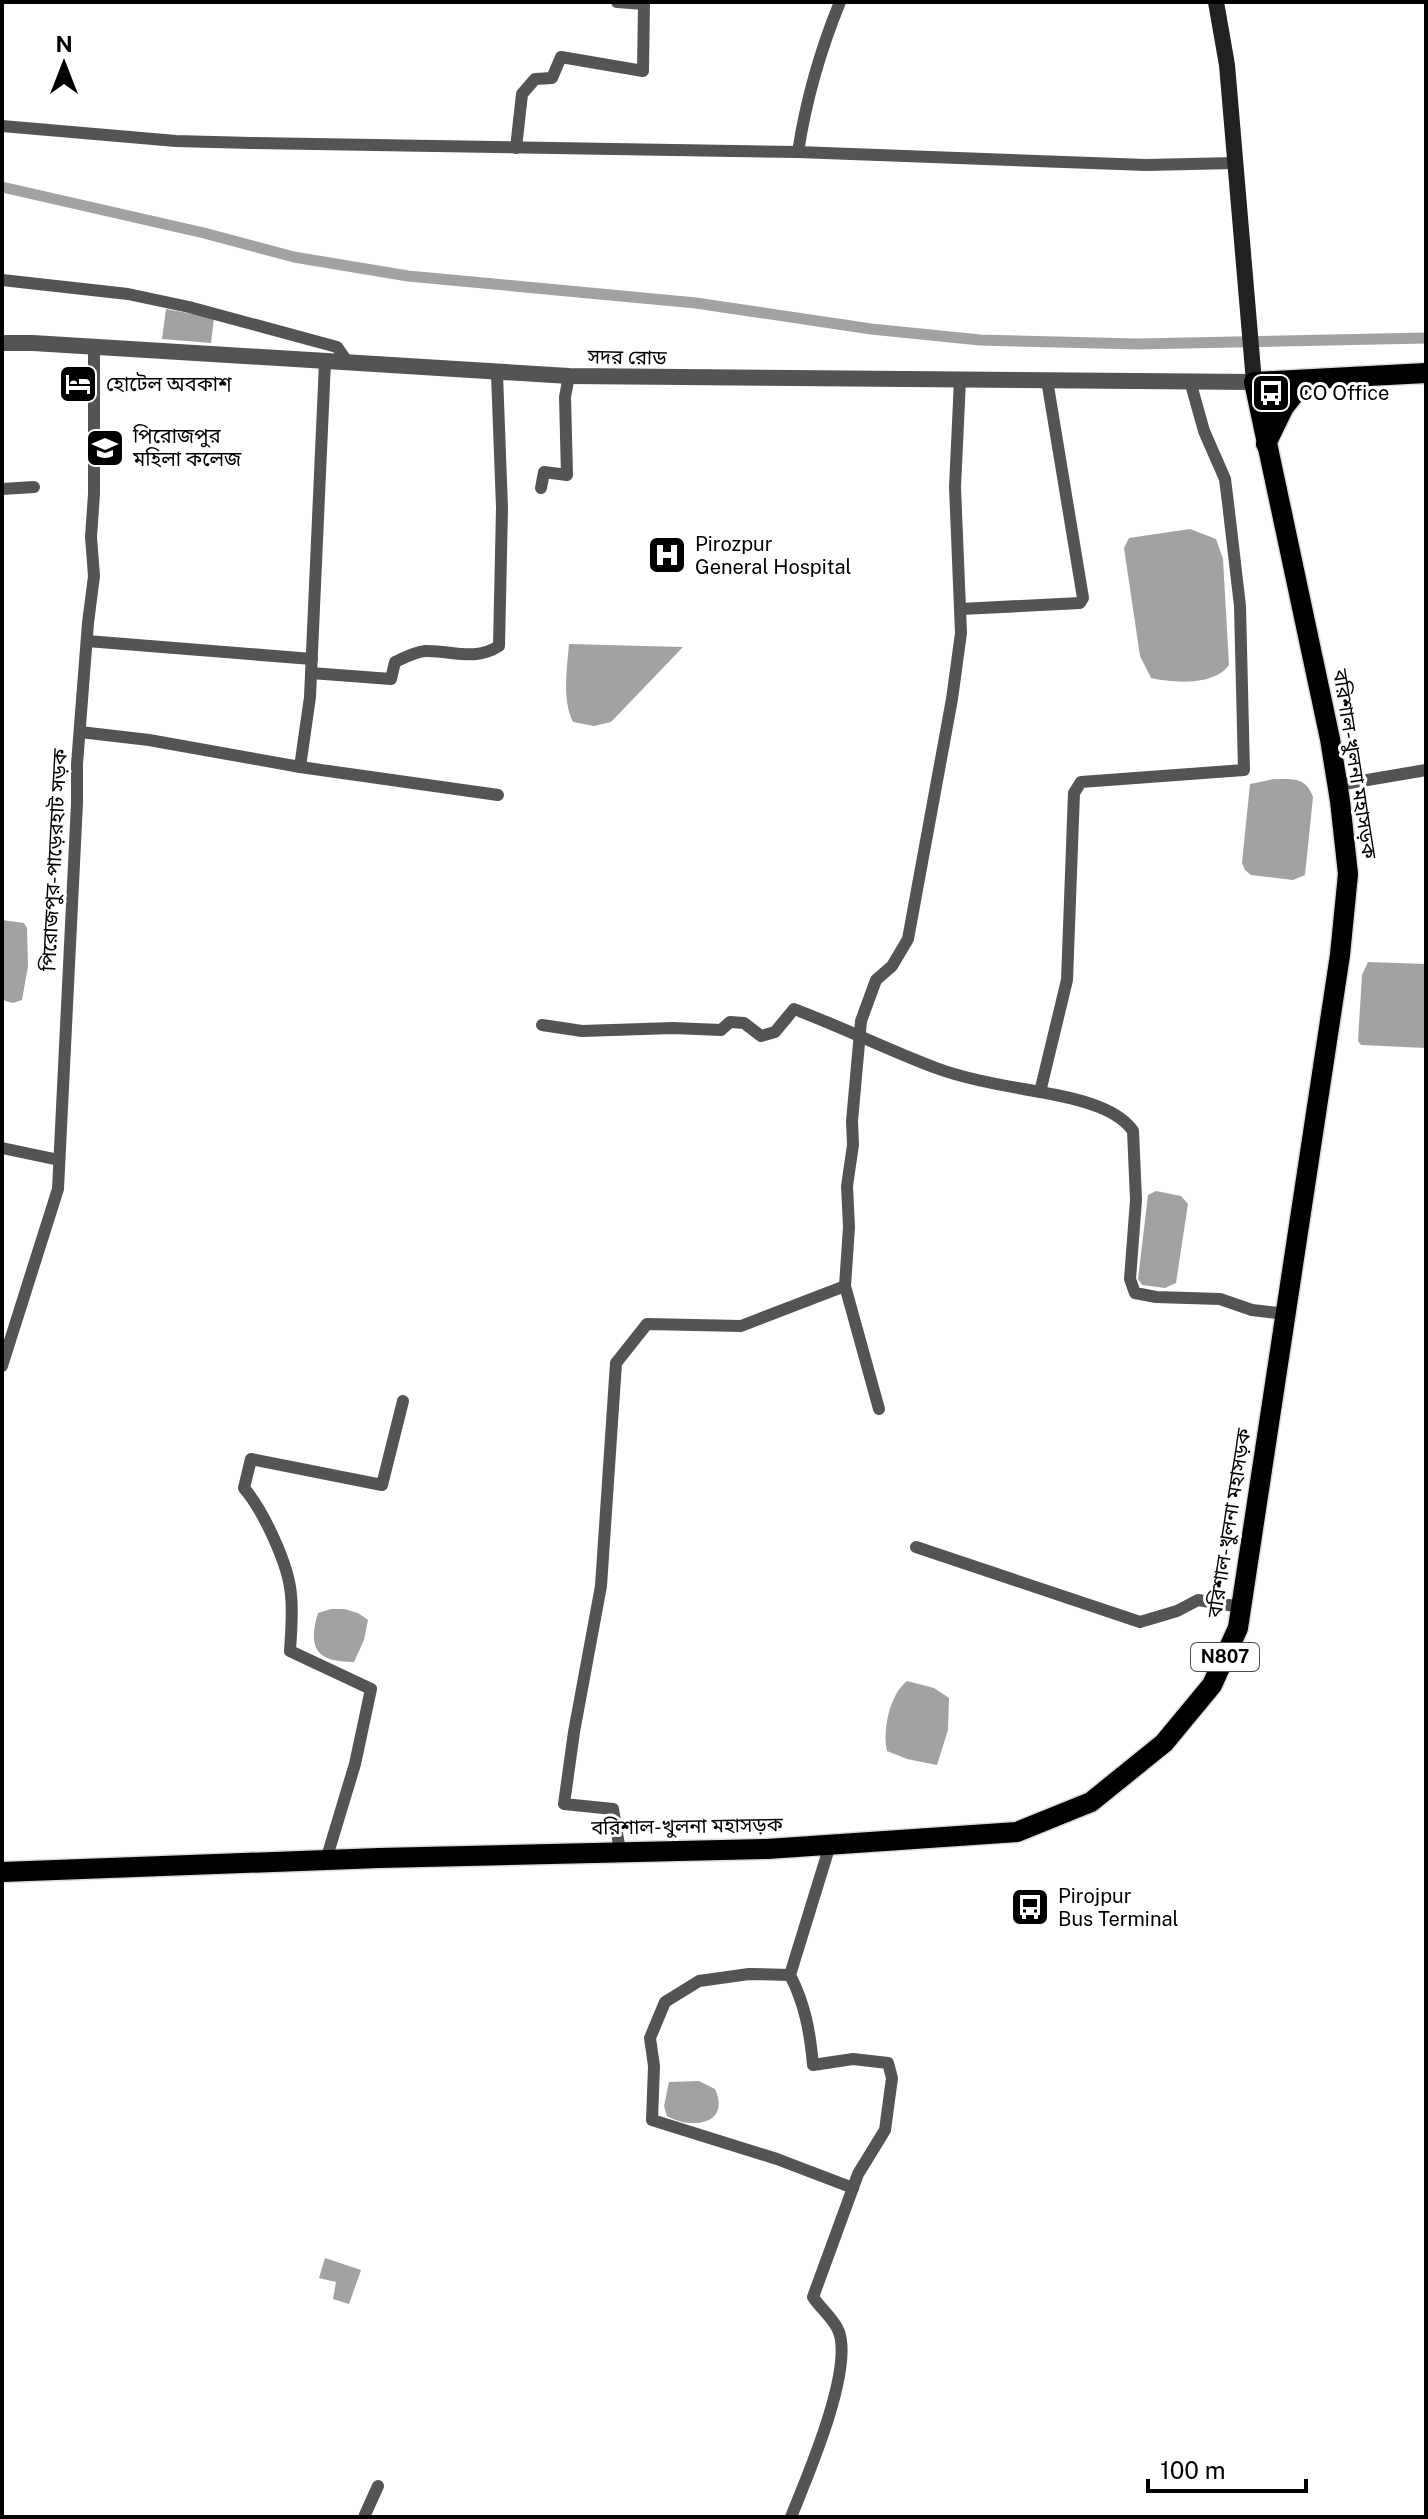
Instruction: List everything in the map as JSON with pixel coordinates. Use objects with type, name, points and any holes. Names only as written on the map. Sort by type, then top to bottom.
[{"type":"highway","points":[[1254,382],[1426,373]]},
{"type":"highway","points":[[1266,444],[1284,407],[1305,380]]},
{"type":"highway","name":"বরিশাল-খুলনা মহাসড়ক","points":[[2,1872],[620,1851],[767,1849],[1017,1832],[1091,1802],[1164,1743],[1212,1685],[1238,1628],[1340,955],[1348,874],[1346,837],[1330,739],[1254,382]]},
{"type":"main road","points":[[1216,2],[1227,65],[1254,382]]},
{"type":"street","points":[[516,148],[522,94],[535,79],[552,78],[561,57],[643,71],[644,4],[617,2]]},
{"type":"street","points":[[798,152],[816,67],[840,2]]},
{"type":"street","points":[[2,126],[176,141],[798,152],[1146,165],[1235,163]]},
{"type":"street","points":[[2,280],[128,294],[189,307],[337,347],[348,363]]},
{"type":"street","name":"সদর রোড","points":[[2,343],[497,374],[1254,382]]},
{"type":"street","name":"পিরোজপুর-পাড়েরহাট সড়ক","points":[[2,1366],[58,1189],[77,764],[94,576],[91,537],[94,348]]},
{"type":"street","points":[[300,767],[312,666],[325,362]]},
{"type":"street","points":[[87,641],[312,666],[391,679],[395,662],[406,656],[423,651],[472,656],[488,653],[499,646],[502,508],[497,374]]},
{"type":"street","points":[[541,488],[544,472],[567,475],[565,397],[569,376]]},
{"type":"street","points":[[879,1409],[845,1286],[849,1227],[847,1186],[853,1145],[858,1037],[876,980],[892,966],[908,939],[958,664],[961,609],[955,487],[960,380]]},
{"type":"street","points":[[961,609],[1080,603],[1083,598],[1047,380]]},
{"type":"street","points":[[1040,1092],[1067,980],[1074,793],[1081,782],[1244,770],[1240,606],[1225,479],[1204,431],[1190,381]]},
{"type":"street","points":[[2,489],[34,487]]},
{"type":"street","points":[[80,732],[498,795]]},
{"type":"street","points":[[1338,785],[1426,770]]},
{"type":"street","points":[[542,1025],[582,1031],[721,1030],[730,1022],[744,1023],[761,1036],[775,1032],[794,1009],[936,1068],[975,1080],[1075,1099],[1105,1111],[1128,1124],[1133,1131],[1136,1200],[1130,1279],[1135,1293],[1156,1297],[1220,1299],[1252,1310],[1286,1314]]},
{"type":"street","points":[[2,1148],[59,1160]]},
{"type":"street","points":[[620,1851],[613,1809],[564,1804],[601,1586],[616,1363],[647,1324],[741,1326],[845,1286]]},
{"type":"street","points":[[326,1860],[355,1764],[371,1689],[290,1651],[291,1593],[258,1504],[244,1488],[251,1459],[382,1485],[403,1401]]},
{"type":"street","points":[[916,1547],[1140,1622],[1177,1611],[1198,1600],[1241,1607]]},
{"type":"street","points":[[791,2517],[820,2442],[842,2365],[839,2332],[813,2297],[858,2174],[885,2130],[892,2078],[888,2063],[853,2059],[813,2065],[810,2032],[790,1975],[830,1845]]},
{"type":"street","points":[[790,1975],[749,1974],[699,1981],[665,2002],[650,2038],[654,2066],[652,2120],[777,2159],[853,2188]]},
{"type":"street","points":[[364,2517],[378,2486]]},
{"type":"shaded area","points":[[166,309],[214,318],[211,343],[162,339]]},
{"type":"shaded area","points":[[1190,529],[1216,539],[1223,559],[1229,665],[1214,677],[1204,680],[1182,682],[1151,678],[1140,656],[1124,548],[1129,538]]},
{"type":"shaded area","points":[[569,644],[683,647],[611,722],[594,726],[573,722],[567,704]]},
{"type":"shaded area","points":[[1293,779],[1303,783],[1313,797],[1305,875],[1293,880],[1251,875],[1242,863],[1250,784]]},
{"type":"shaded area","points":[[2,920],[24,923],[27,928],[28,966],[22,1000],[13,1003],[2,1000]]},
{"type":"shaded area","points":[[1368,962],[1426,964],[1426,1048],[1361,1045],[1358,1041],[1362,975]]},
{"type":"shaded area","points":[[1156,1191],[1181,1196],[1188,1204],[1176,1283],[1165,1288],[1142,1285],[1138,1279],[1148,1195]]},
{"type":"shaded area","points":[[344,1609],[368,1620],[364,1640],[354,1662],[323,1656],[315,1644],[318,1613]]},
{"type":"shaded area","points":[[907,1681],[934,1688],[949,1698],[948,1730],[937,1765],[887,1751],[889,1713],[896,1694]]},
{"type":"shaded area","points":[[699,2081],[715,2089],[719,2101],[713,2117],[687,2123],[667,2116],[664,2106],[669,2082]]},
{"type":"shaded area","points":[[325,2258],[361,2270],[349,2304],[333,2299],[336,2282],[319,2278]]},
{"type":"waterway","points":[[2,187],[294,257],[408,276],[696,303],[871,329],[980,340],[1137,344],[1426,338]]},
{"type":"place","name":"হোটেল অবকাশ","points":[[78,384]]},
{"type":"place","name":"CO Office","points":[[1271,393]]},
{"type":"place","name":"পিরোজপুর মহিলা কলেজ","points":[[105,448]]},
{"type":"place","name":"Pirozpur General Hospital","points":[[667,555]]},
{"type":"place","name":"Pirojpur Bus Terminal","points":[[1030,1907]]}]
